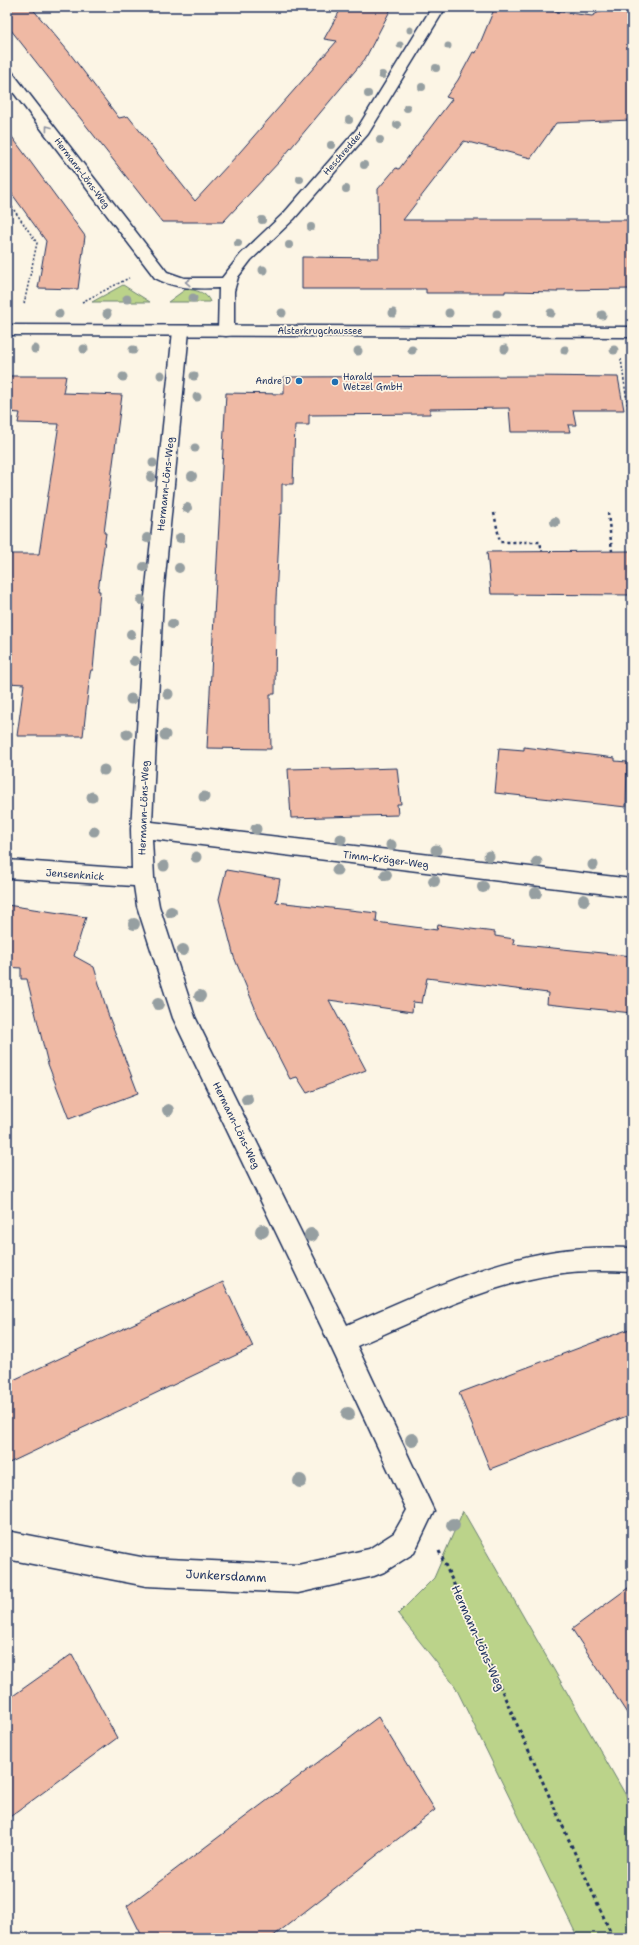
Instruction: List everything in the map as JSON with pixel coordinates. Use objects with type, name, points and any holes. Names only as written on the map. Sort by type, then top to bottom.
[{"type":"street","name":"Heschredder","points":[[227,283],[230,276],[246,257],[289,216],[363,131],[438,7]]},
{"type":"street","name":"Hermann-Löns-Weg","points":[[7,75],[161,275],[175,281],[227,283]]},
{"type":"street","points":[[226,331],[227,283]]},
{"type":"street","name":"Alsterkrugchaussee","points":[[7,330],[632,332]]},
{"type":"street","name":"Hermann-Löns-Weg","points":[[181,330],[154,597],[141,829],[143,878],[148,906],[184,1018],[341,1340],[421,1511]]},
{"type":"street","name":"Timm-Kröger-Weg","points":[[141,829],[632,888]]},
{"type":"street","name":"Jensenknick","points":[[7,869],[143,878]]},
{"type":"street","points":[[341,1340],[456,1291],[509,1272],[570,1259],[614,1258],[632,1260]]},
{"type":"street","name":"Junkersdamm","points":[[7,1545],[146,1572],[298,1579],[374,1562],[404,1543],[421,1511]]},
{"type":"path","points":[[7,200],[37,243],[24,305]]},
{"type":"path","points":[[76,306],[145,269],[154,267]]},
{"type":"path","points":[[621,359],[632,437]]},
{"type":"path","points":[[494,513],[500,542],[540,542],[542,552]]},
{"type":"path","points":[[608,513],[612,551]]},
{"type":"path","name":"Hermann-Löns-Weg","points":[[421,1511],[613,1938]]},
{"type":"green space","points":[[123,285],[150,302],[92,302]]},
{"type":"green space","points":[[186,289],[203,294],[210,302],[168,302]]},
{"type":"green space","points":[[463,1511],[632,1806],[632,1938],[578,1938],[455,1686],[398,1614],[434,1578]]},
{"type":"building","points":[[7,7],[31,7],[68,51],[119,118],[128,116],[195,201],[337,41],[324,39],[342,7],[392,7],[365,59],[280,161],[223,222],[162,222],[7,25]]},
{"type":"building","points":[[495,7],[524,7],[592,16],[608,7],[632,7],[632,120],[556,123],[531,158],[464,141],[403,220],[632,220],[632,289],[558,290],[558,292],[505,291],[505,293],[426,293],[426,289],[302,289],[302,257],[379,258],[378,189],[396,168],[399,169],[452,99],[446,97],[458,80],[473,52],[476,53]]},
{"type":"building","points":[[7,130],[85,236],[78,289],[38,288],[46,241],[7,187]]},
{"type":"building","points":[[7,376],[66,376],[63,393],[122,395],[104,533],[106,533],[98,591],[100,591],[93,670],[91,670],[90,674],[83,736],[17,736],[24,684],[7,683],[7,554],[39,554],[59,424],[18,423],[20,413],[7,412]]},
{"type":"building","points":[[284,377],[618,377],[624,410],[573,410],[576,425],[568,425],[570,432],[511,432],[509,408],[430,409],[430,414],[309,415],[309,425],[295,425],[293,484],[282,484],[282,514],[280,514],[276,599],[275,694],[270,694],[271,749],[207,748],[226,393],[284,394]]},
{"type":"building","points":[[632,551],[632,595],[491,594],[487,552]]},
{"type":"building","points":[[524,747],[615,758],[615,761],[627,762],[626,807],[495,793],[499,748],[524,750]]},
{"type":"building","points":[[331,768],[331,770],[397,768],[401,804],[397,804],[398,815],[291,818],[288,769]]},
{"type":"building","points":[[226,870],[280,879],[276,902],[377,913],[376,922],[437,930],[438,925],[495,932],[495,936],[514,939],[513,944],[632,956],[632,1013],[547,1004],[548,993],[427,978],[422,1003],[413,1002],[412,1012],[329,1000],[366,1070],[307,1093],[297,1077],[290,1079],[260,1020],[234,957],[219,899]]},
{"type":"building","points":[[7,905],[86,917],[74,956],[94,967],[108,1014],[138,1093],[69,1119],[48,1064],[27,979],[21,979],[21,968],[7,967]]},
{"type":"building","points":[[223,1282],[253,1347],[7,1464],[7,1383]]},
{"type":"building","points":[[632,1328],[632,1414],[490,1469],[459,1393]]},
{"type":"building","points":[[632,1585],[632,1721],[572,1629]]},
{"type":"building","points":[[72,1654],[117,1738],[7,1819],[7,1700]]},
{"type":"building","points":[[378,1717],[435,1810],[271,1938],[143,1938],[127,1906]]},
{"type":"place","name":"Andre D","points":[[299,381]]},
{"type":"place","name":"Harald Wetzel GmbH","points":[[335,382]]}]
